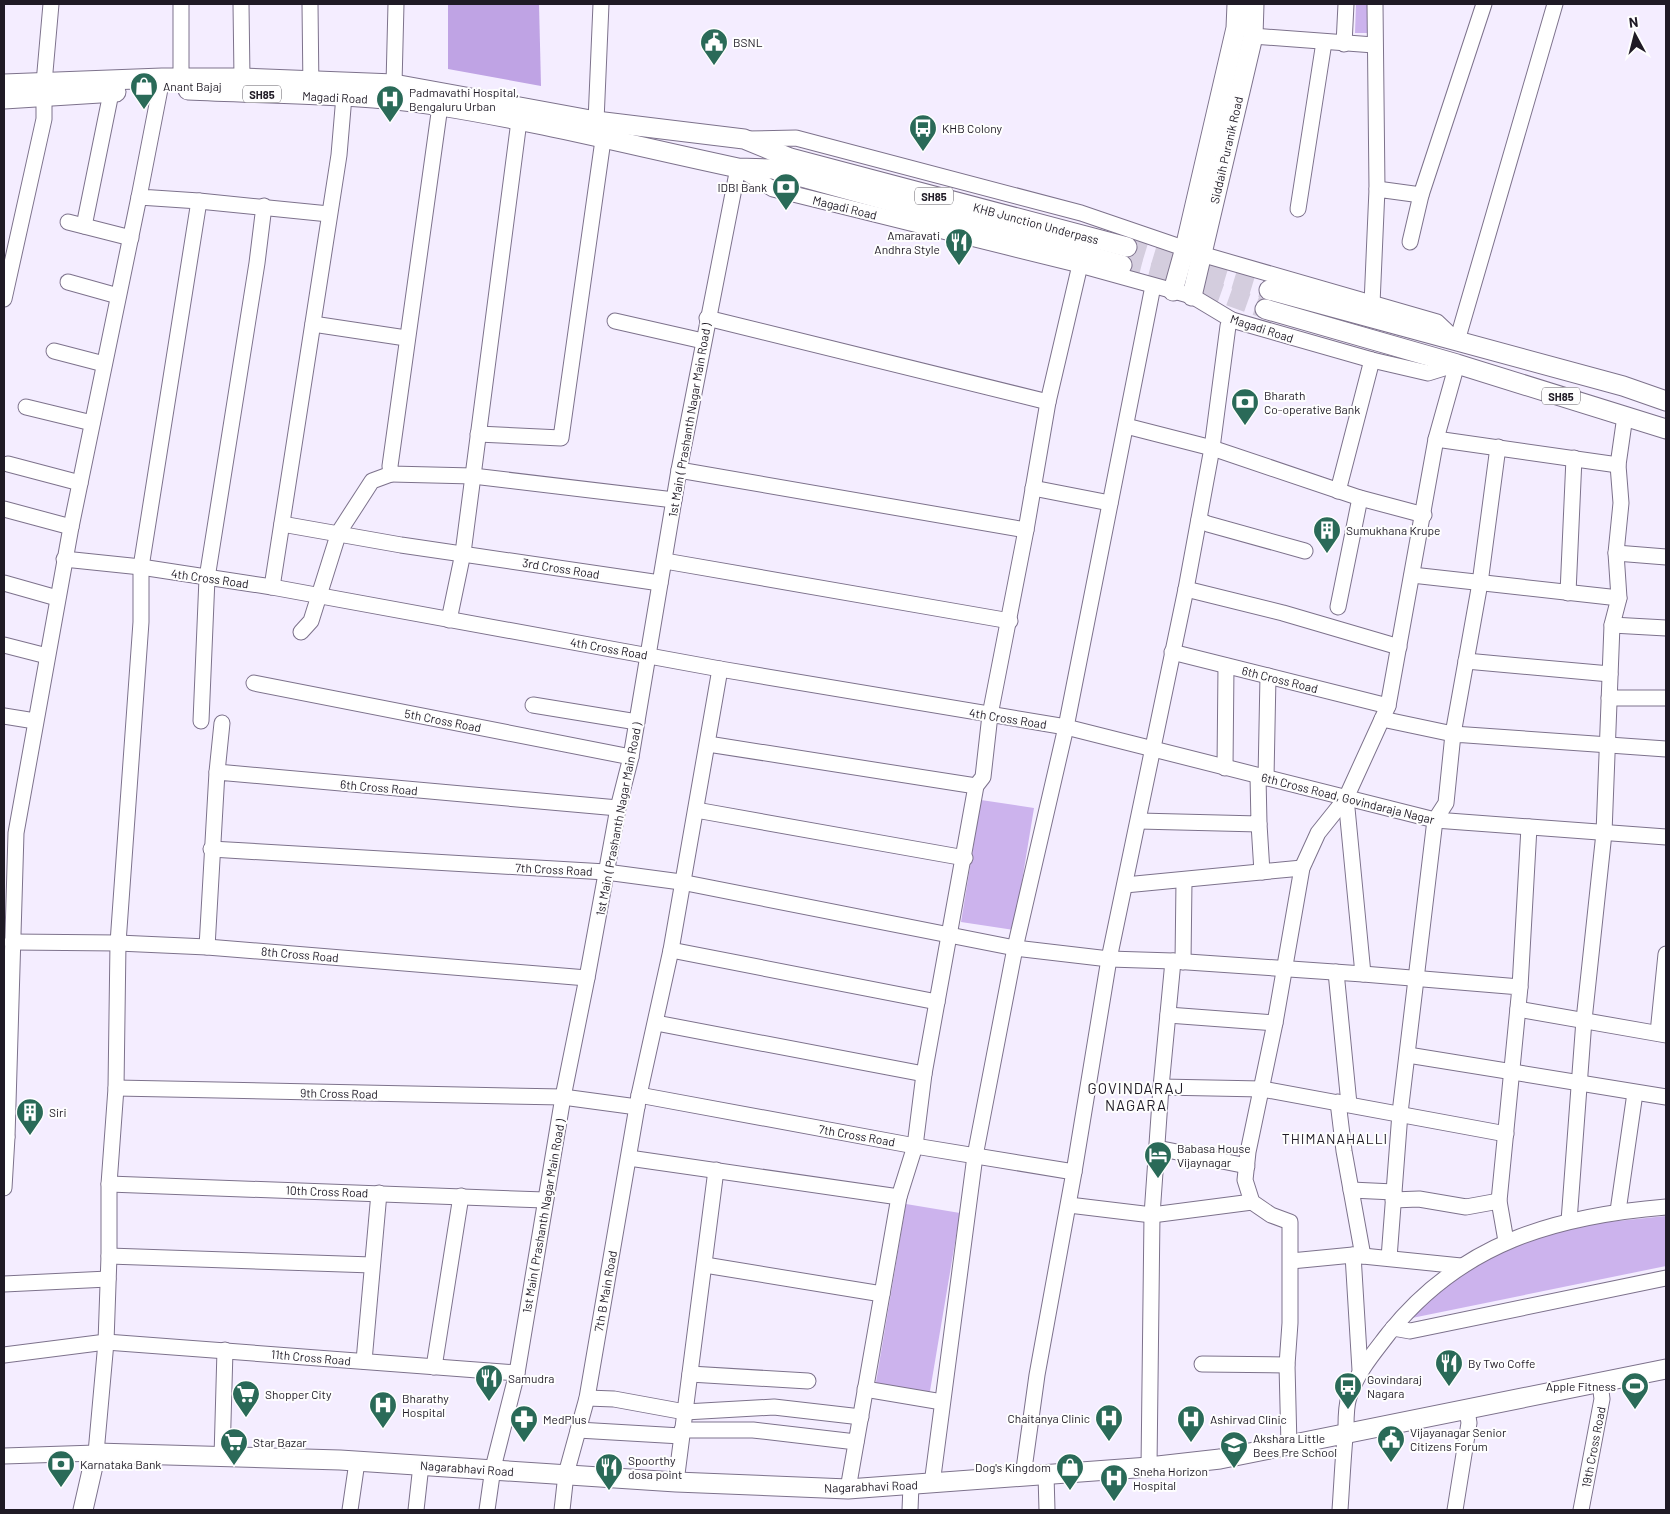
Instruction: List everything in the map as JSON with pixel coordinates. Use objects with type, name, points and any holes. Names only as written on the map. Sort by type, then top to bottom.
[{"type":"main road","name":"Siddaih Puranik Road","points":[[1192,296],[1193,251],[1236,28],[1237,4]]},
{"type":"main road","name":"Siddaih Puranik Road","points":[[1173,291],[1193,251],[1253,36],[1254,4]]},
{"type":"main road","name":"Magadi Road","points":[[4,99],[44,90],[181,79],[242,78],[311,88],[344,96],[440,106],[738,168]]},
{"type":"main road","name":"Magadi Road","points":[[4,84],[44,90],[111,93],[160,89],[311,88],[394,84],[596,121],[744,139]]},
{"type":"main road","name":"KHB Junction Underpass","points":[[744,139],[790,158],[1127,247]]},
{"type":"main road","name":"KHB Junction Underpass","points":[[738,168],[773,169],[1122,265]]},
{"type":"main road","name":"SH85","points":[[1457,341],[1267,299],[1457,364],[1666,429]]},
{"type":"main road","name":"Magadi Road","points":[[1457,341],[1622,386],[1666,401]]},
{"type":"main road","name":"Nagarabhavi Road","points":[[96,1453],[421,1464],[676,1482],[848,1489],[911,1486],[1149,1467],[1220,1459],[1666,1369]]},
{"type":"main road","points":[[83,1510],[96,1453]]},
{"type":"street","points":[[4,299],[44,120],[44,90],[51,4]]},
{"type":"street","points":[[181,4],[181,79]]},
{"type":"street","points":[[241,4],[242,78]]},
{"type":"street","points":[[310,4],[311,88]]},
{"type":"street","points":[[394,84],[396,4]]},
{"type":"street","points":[[596,121],[601,4]]},
{"type":"street","points":[[1344,44],[1346,4]]},
{"type":"street","points":[[1372,304],[1377,189],[1375,4]]},
{"type":"street","points":[[1410,242],[1421,195],[1484,4]]},
{"type":"street","points":[[1457,341],[1555,4]]},
{"type":"street","points":[[1253,36],[1374,45]]},
{"type":"street","points":[[1298,209],[1324,42]]},
{"type":"street","points":[[4,1188],[6,1055],[16,833],[64,559],[160,89]]},
{"type":"street","points":[[84,226],[111,93]]},
{"type":"street","points":[[272,587],[339,155],[344,96]]},
{"type":"street","points":[[391,474],[390,466],[406,338],[440,106]]},
{"type":"street","points":[[450,620],[463,553],[518,121]]},
{"type":"street","name":"Magadi Road","points":[[744,139],[796,138],[1081,213],[1193,251],[1437,322],[1457,341]]},
{"type":"street","points":[[478,434],[561,438],[603,140]]},
{"type":"street","name":"Magadi Road","points":[[738,168],[773,189],[1080,265],[1192,296],[1232,320],[1372,360],[1428,373],[1457,364]]},
{"type":"street","name":"1st Main ( Prashanth Nagar Main Road )","points":[[487,1510],[493,1468],[516,1373],[563,1097],[588,978],[618,808],[632,757],[679,470],[707,318],[738,168]]},
{"type":"street","points":[[1377,189],[1421,195]]},
{"type":"street","points":[[139,197],[264,206],[329,214]]},
{"type":"street","points":[[4,1456],[96,1453],[106,1342],[109,1256],[108,1184],[116,1088],[118,942],[141,622],[141,567],[199,201]]},
{"type":"street","points":[[201,721],[208,578],[257,263],[264,206]]},
{"type":"street","points":[[68,222],[131,238]]},
{"type":"street","points":[[848,1489],[899,1197],[915,1146],[924,1074],[965,858],[976,786],[983,777],[990,715],[1010,621],[1048,402],[1080,265]]},
{"type":"street","points":[[68,282],[118,296]]},
{"type":"street","points":[[932,1484],[975,1156],[1015,948],[1066,727],[1153,286]]},
{"type":"street","points":[[707,318],[1048,402]]},
{"type":"street","points":[[1023,1476],[1038,1375],[1109,960],[1186,589],[1212,448],[1228,326],[1232,320]]},
{"type":"street","points":[[615,321],[703,341]]},
{"type":"street","points":[[313,324],[406,338]]},
{"type":"street","points":[[54,351],[104,364]]},
{"type":"street","points":[[1338,492],[1372,360]]},
{"type":"street","points":[[1289,1446],[1287,1365],[1291,1261],[1290,1222],[1271,1215],[1252,1202],[1245,1180],[1247,1166],[1285,969],[1302,868],[1318,833],[1346,798],[1385,712],[1424,515],[1436,439],[1457,364]]},
{"type":"street","points":[[26,406],[92,423]]},
{"type":"street","points":[[1569,1221],[1584,1020],[1604,832],[1612,625],[1619,598],[1616,553],[1621,503],[1618,465],[1625,416]]},
{"type":"street","points":[[1126,426],[1212,448],[1338,492],[1424,515]]},
{"type":"street","points":[[1436,439],[1618,465]]},
{"type":"street","points":[[1389,1258],[1400,1113],[1435,820],[1446,804],[1453,734],[1480,583],[1498,447]]},
{"type":"street","points":[[1568,593],[1574,458]]},
{"type":"street","points":[[8,464],[80,483]]},
{"type":"street","points":[[679,470],[1026,530]]},
{"type":"street","points":[[301,632],[311,621],[339,532],[372,481],[391,474],[473,476],[674,500]]},
{"type":"street","points":[[1034,488],[1110,503]]},
{"type":"street","points":[[1338,607],[1360,498]]},
{"type":"street","points":[[4,509],[71,527]]},
{"type":"street","points":[[1199,520],[1305,551]]},
{"type":"street","name":"3rd Cross Road","points":[[282,524],[339,532],[401,545],[660,583]]},
{"type":"street","points":[[1616,553],[1666,557]]},
{"type":"street","name":"4th Cross Road","points":[[64,559],[141,567],[272,587],[720,669],[1066,727],[1152,749]]},
{"type":"street","points":[[665,561],[1010,621]]},
{"type":"street","points":[[1412,575],[1619,598]]},
{"type":"street","points":[[4,583],[57,598]]},
{"type":"street","points":[[1186,589],[1283,613],[1399,647]]},
{"type":"street","points":[[1612,625],[1666,628]]},
{"type":"street","points":[[4,645],[47,656]]},
{"type":"street","name":"6th Cross Road","points":[[1172,652],[1268,676],[1453,734],[1666,749]]},
{"type":"street","points":[[1466,661],[1610,674]]},
{"type":"street","points":[[1225,768],[1226,666]]},
{"type":"street","name":"7th B Main Road","points":[[562,1510],[566,1474],[586,1398],[638,1101],[671,950],[681,882],[696,810],[720,669]]},
{"type":"street","points":[[1262,872],[1259,824],[1268,676]]},
{"type":"street","name":"5th Cross Road","points":[[254,683],[632,757]]},
{"type":"street","points":[[1609,698],[1666,698]]},
{"type":"street","points":[[533,704],[638,722]]},
{"type":"street","points":[[4,716],[35,721]]},
{"type":"street","points":[[207,946],[211,849],[222,723]]},
{"type":"street","points":[[708,744],[976,786]]},
{"type":"street","name":"6th Cross Road, Govindaraja Nagar","points":[[1152,749],[1435,820],[1666,837]]},
{"type":"street","name":"6th Cross Road","points":[[218,772],[618,808]]},
{"type":"street","points":[[1346,798],[1363,974]]},
{"type":"street","points":[[696,810],[965,858]]},
{"type":"street","points":[[1138,821],[1259,824]]},
{"type":"street","points":[[1506,1241],[1499,1200],[1520,987],[1529,827]]},
{"type":"street","name":"7th Cross Road","points":[[211,849],[606,872],[681,882],[1015,948],[1109,960],[1178,962],[1416,977],[1520,987]]},
{"type":"street","points":[[1125,885],[1184,881],[1302,868]]},
{"type":"street","points":[[1149,1467],[1152,1215],[1161,1087],[1168,1014],[1178,962],[1184,881]]},
{"type":"street","name":"8th Cross Road","points":[[12,942],[118,942],[207,946],[588,978]]},
{"type":"street","points":[[671,950],[938,1002]]},
{"type":"street","points":[[1518,1009],[1662,1034],[1666,954]]},
{"type":"street","points":[[1336,972],[1343,1103],[1358,1255],[1360,1370]]},
{"type":"street","points":[[1168,1014],[1275,1023]]},
{"type":"street","points":[[656,1023],[924,1074]]},
{"type":"street","points":[[1408,1054],[1666,1097]]},
{"type":"street","points":[[1161,1087],[1262,1089],[1506,1134]]},
{"type":"street","name":"9th Cross Road","points":[[116,1088],[563,1097],[638,1101]]},
{"type":"street","points":[[1618,1211],[1635,1093]]},
{"type":"street","name":"7th Cross Road","points":[[638,1101],[1074,1172]]},
{"type":"street","points":[[1157,1148],[1247,1166]]},
{"type":"street","points":[[629,1158],[899,1197]]},
{"type":"street","points":[[676,1482],[716,1170]]},
{"type":"street","name":"10th Cross Road","points":[[108,1184],[545,1200]]},
{"type":"street","points":[[1351,1190],[1466,1207],[1499,1200]]},
{"type":"street","points":[[364,1361],[379,1193]]},
{"type":"street","points":[[434,1367],[460,1196]]},
{"type":"street","points":[[1068,1205],[1152,1215],[1252,1202]]},
{"type":"street","points":[[1340,1510],[1348,1399],[1360,1370],[1418,1300],[1462,1266],[1506,1241],[1569,1221],[1618,1211],[1666,1207]]},
{"type":"street","points":[[1291,1261],[1358,1255],[1462,1266]]},
{"type":"street","points":[[109,1256],[372,1265]]},
{"type":"street","points":[[705,1265],[882,1294]]},
{"type":"street","points":[[1393,1328],[1410,1331],[1666,1278]]},
{"type":"street","points":[[4,1284],[108,1279]]},
{"type":"street","name":"11th Cross Road","points":[[4,1355],[106,1342],[516,1373]]},
{"type":"street","points":[[222,1457],[225,1350]]},
{"type":"street","points":[[1202,1364],[1287,1365]]},
{"type":"street","points":[[690,1374],[808,1381]]},
{"type":"street","name":"19th Cross Road","points":[[1581,1510],[1602,1398],[1600,1383]]},
{"type":"street","points":[[865,1389],[942,1402]]},
{"type":"street","points":[[586,1398],[614,1399],[685,1412],[774,1406],[861,1417]]},
{"type":"street","points":[[1455,1510],[1469,1423],[1467,1410]]},
{"type":"street","points":[[578,1430],[682,1433],[753,1430],[856,1442]]},
{"type":"street","points":[[350,1510],[357,1462]]},
{"type":"street","points":[[416,1510],[421,1464]]},
{"type":"street","points":[[1046,1475],[1047,1510]]},
{"type":"street","points":[[910,1510],[911,1486]]},
{"type":"shaded area","points":[[448,4],[539,4],[541,86],[448,69]]},
{"type":"shaded area","points":[[1356,4],[1368,4],[1368,33],[1355,33]]},
{"type":"shaded area","points":[[981,800],[1034,808],[1014,930],[961,922]]},
{"type":"shaded area","points":[[906,1204],[960,1213],[929,1397],[875,1388]]},
{"type":"shaded area","points":[[1666,1216],[1666,1266],[1407,1319],[1421,1303],[1488,1254],[1578,1225]]},
{"type":"tunnel","points":[[1127,247],[1269,290]]},
{"type":"tunnel","points":[[1122,265],[1192,283],[1265,309]]},
{"type":"place","name":"BSNL","points":[[714,66]]},
{"type":"place","name":"Anant Bajaj","points":[[144,110]]},
{"type":"place","name":"Padmavathi Hospital, Bengaluru Urban","points":[[390,123]]},
{"type":"place","name":"KHB Colony","points":[[923,152]]},
{"type":"place","name":"IDBI Bank","points":[[786,211]]},
{"type":"place","name":"Amaravati Andhra Style","points":[[959,266]]},
{"type":"place","name":"Bharath Co-operative Bank","points":[[1245,426]]},
{"type":"place","name":"Sumukhana Krupe","points":[[1327,554]]},
{"type":"place","name":"Siri","points":[[30,1136]]},
{"type":"place","name":"Babasa House Vijaynagar","points":[[1158,1179]]},
{"type":"place","name":"By Two Coffe","points":[[1449,1387]]},
{"type":"place","name":"Samudra","points":[[489,1402]]},
{"type":"place","name":"Govindaraj Nagara","points":[[1348,1410]]},
{"type":"place","name":"Apple Fitness","points":[[1635,1410]]},
{"type":"place","name":"Shopper City","points":[[246,1418]]},
{"type":"place","name":"Bharathy Hospital","points":[[383,1429]]},
{"type":"place","name":"Chaitanya Clinic","points":[[1109,1442]]},
{"type":"place","name":"MedPlus","points":[[524,1443]]},
{"type":"place","name":"Ashirvad Clinic","points":[[1191,1443]]},
{"type":"place","name":"Vijayanagar Senior Citizens Forum","points":[[1391,1463]]},
{"type":"place","name":"Star Bazar","points":[[234,1466]]},
{"type":"place","name":"Akshara Little Bees Pre School","points":[[1234,1469]]},
{"type":"place","name":"Karnataka Bank","points":[[61,1488]]},
{"type":"place","name":"Spoorthy dosa point","points":[[609,1491]]},
{"type":"place","name":"Dog's Kingdom","points":[[1070,1491]]},
{"type":"place","name":"Sneha Horizon Hospital","points":[[1114,1502]]},
{"type":"district","name":"GOVINDARAJ NAGARA","points":[[1136,1096]]},
{"type":"district","name":"THIMANAHALLI","points":[[1335,1138]]}]
